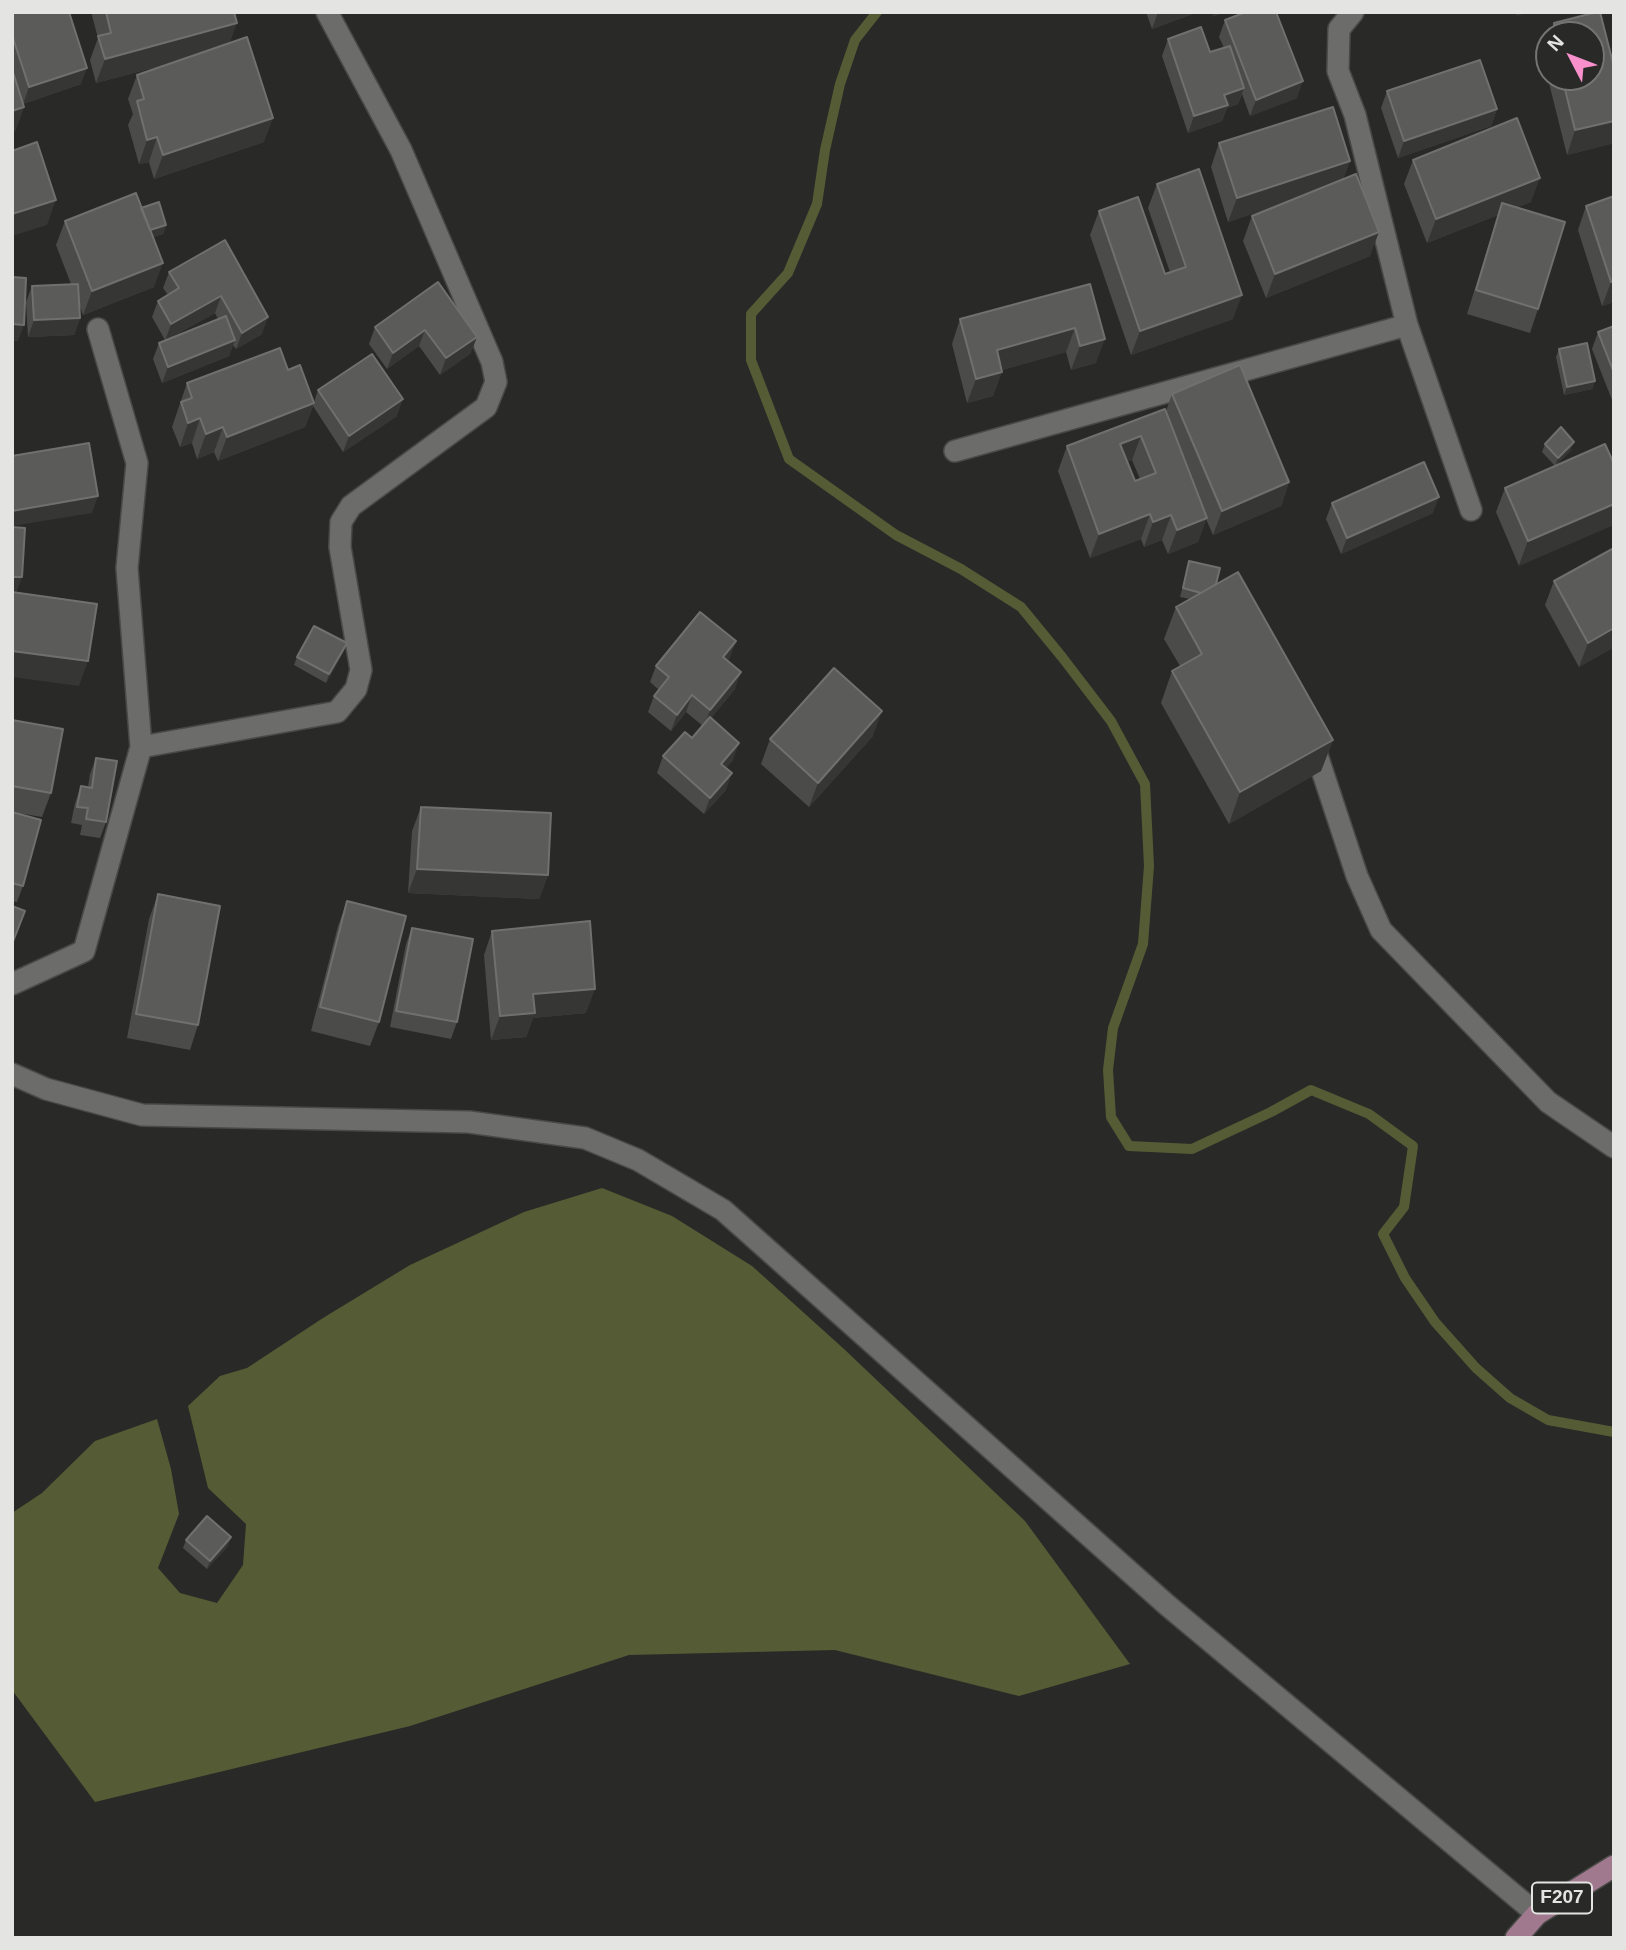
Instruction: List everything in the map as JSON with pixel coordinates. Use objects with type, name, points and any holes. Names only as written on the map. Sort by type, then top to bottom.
[{"type":"main road","name":"F207","points":[[1516,1938],[1536,1914],[1614,1866]]},
{"type":"street","points":[[141,747],[337,712],[356,689],[361,670],[340,547],[341,522],[351,506],[486,407],[496,383],[492,362],[401,150],[327,12]]},
{"type":"street","points":[[1353,12],[1339,29],[1338,71],[1355,115],[1407,326],[1471,510]]},
{"type":"street","points":[[955,451],[1407,326]]},
{"type":"street","points":[[12,985],[84,951],[141,747],[127,568],[137,463],[98,329]]},
{"type":"street","points":[[1307,724],[1357,876],[1381,930],[1548,1102],[1614,1147]]},
{"type":"street","points":[[12,1074],[46,1089],[142,1115],[469,1122],[585,1138],[638,1160],[723,1210],[1167,1605],[1536,1914]]},
{"type":"shaded area","points":[[602,1188],[672,1216],[752,1266],[844,1349],[1025,1521],[1130,1664],[1019,1696],[835,1650],[629,1655],[410,1726],[95,1802],[12,1690],[12,1513],[42,1493],[95,1441],[157,1419],[171,1469],[179,1514],[158,1568],[180,1593],[217,1603],[243,1565],[246,1524],[208,1488],[188,1406],[220,1376],[247,1368],[410,1265],[524,1212]]},
{"type":"building","points":[[69,12],[87,68],[29,87],[12,35],[12,14]]},
{"type":"building","points":[[106,12],[234,12],[237,23],[105,59],[98,36],[111,33]]},
{"type":"building","points":[[1246,12],[1276,12],[1303,81],[1256,100],[1225,20]]},
{"type":"building","points":[[1600,12],[1602,21],[1562,21]]},
{"type":"building","points":[[1201,27],[1210,52],[1230,46],[1244,88],[1224,95],[1228,105],[1194,116],[1168,39]]},
{"type":"building","points":[[1605,32],[1614,67],[1614,121],[1575,130],[1565,91],[1605,91]]},
{"type":"building","points":[[247,37],[273,118],[163,155],[157,137],[147,140],[137,101],[144,99],[137,75]]},
{"type":"building","points":[[1480,60],[1497,109],[1404,141],[1387,91]]},
{"type":"building","points":[[12,69],[24,107],[12,111]]},
{"type":"building","points":[[1333,107],[1350,161],[1237,198],[1219,143]]},
{"type":"building","points":[[1517,118],[1540,178],[1436,219],[1413,160]]},
{"type":"building","points":[[37,142],[56,200],[12,214],[12,151]]},
{"type":"building","points":[[1199,169],[1242,295],[1140,331],[1099,211],[1138,197],[1165,274],[1186,267],[1157,184]]},
{"type":"building","points":[[1356,174],[1379,232],[1275,274],[1252,216]]},
{"type":"building","points":[[136,193],[163,263],[92,291],[65,221]]},
{"type":"building","points":[[1614,196],[1614,281],[1611,282],[1586,206]]},
{"type":"building","points":[[159,202],[166,225],[150,230],[141,208]]},
{"type":"building","points":[[1502,203],[1565,222],[1538,309],[1476,290]]},
{"type":"building","points":[[225,240],[268,317],[242,333],[221,296],[171,324],[158,301],[179,288],[169,272]]},
{"type":"building","points":[[12,277],[26,278],[24,325],[12,324]]},
{"type":"building","points":[[438,282],[477,337],[446,358],[425,330],[393,353],[375,327]]},
{"type":"building","points":[[78,284],[80,318],[34,320],[32,286]]},
{"type":"building","points":[[1090,284],[1105,339],[1080,346],[1075,328],[997,350],[1002,372],[976,379],[960,319]]},
{"type":"building","points":[[226,316],[235,340],[168,367],[159,343]]},
{"type":"building","points":[[1614,326],[1614,373],[1598,332]]},
{"type":"building","points":[[1587,343],[1595,381],[1567,387],[1559,349]]},
{"type":"building","points":[[280,348],[288,370],[300,365],[314,403],[227,437],[223,427],[206,434],[200,418],[188,423],[181,402],[192,398],[187,383]]},
{"type":"building","points":[[372,354],[403,399],[349,436],[318,390]]},
{"type":"building","points":[[1240,365],[1289,482],[1222,511],[1172,394]]},
{"type":"building","points":[[1165,409],[1207,518],[1177,530],[1171,515],[1153,522],[1150,514],[1099,534],[1067,446]],"holes":[[[1141,436],[1156,473],[1135,481],[1120,444]]]},
{"type":"building","points":[[1561,427],[1574,442],[1558,458],[1545,444]]},
{"type":"building","points":[[89,443],[98,496],[12,511],[12,456]]},
{"type":"building","points":[[1605,444],[1614,464],[1614,504],[1528,541],[1505,488]]},
{"type":"building","points":[[1424,462],[1439,497],[1347,538],[1332,503]]},
{"type":"building","points":[[12,527],[25,528],[22,577],[12,577]]},
{"type":"building","points":[[1614,548],[1614,628],[1588,643],[1554,581]]},
{"type":"building","points":[[1189,561],[1220,568],[1216,584],[1201,593],[1183,588]]},
{"type":"building","points":[[1238,572],[1333,740],[1240,792],[1172,671],[1202,654],[1176,607]]},
{"type":"building","points":[[12,592],[97,604],[88,661],[12,651]]},
{"type":"building","points":[[700,612],[736,641],[723,657],[741,672],[710,710],[692,695],[677,715],[654,696],[669,677],[656,666]]},
{"type":"building","points":[[314,626],[347,643],[329,674],[297,657]]},
{"type":"building","points":[[834,668],[882,711],[818,783],[770,739]]},
{"type":"building","points":[[710,717],[739,743],[721,764],[732,773],[710,798],[663,756],[685,732],[692,738]]},
{"type":"building","points":[[12,720],[63,729],[51,793],[12,786]]},
{"type":"building","points":[[96,758],[117,761],[106,822],[86,819],[88,808],[77,807],[81,786],[92,788]]},
{"type":"building","points":[[421,807],[551,813],[548,875],[417,869]]},
{"type":"building","points":[[12,812],[41,820],[23,886],[12,883]]},
{"type":"building","points":[[158,894],[220,906],[198,1025],[136,1014]]},
{"type":"building","points":[[347,901],[406,916],[379,1022],[320,1007]]},
{"type":"building","points":[[12,906],[25,911],[12,944]]},
{"type":"building","points":[[590,921],[595,989],[533,994],[535,1013],[500,1016],[492,931]]},
{"type":"building","points":[[412,928],[473,939],[457,1022],[396,1011]]},
{"type":"building","points":[[207,1516],[231,1537],[210,1561],[186,1540]]},
{"type":"waterway","points":[[877,12],[855,40],[840,84],[825,150],[817,204],[788,273],[751,314],[751,360],[789,459],[896,535],[961,569],[1021,607],[1111,721],[1145,784],[1149,866],[1143,944],[1113,1028],[1108,1070],[1111,1117],[1129,1146],[1192,1149],[1311,1090],[1369,1114],[1413,1146],[1404,1207],[1383,1234],[1405,1278],[1435,1322],[1476,1368],[1510,1398],[1548,1420],[1614,1432]]}]
